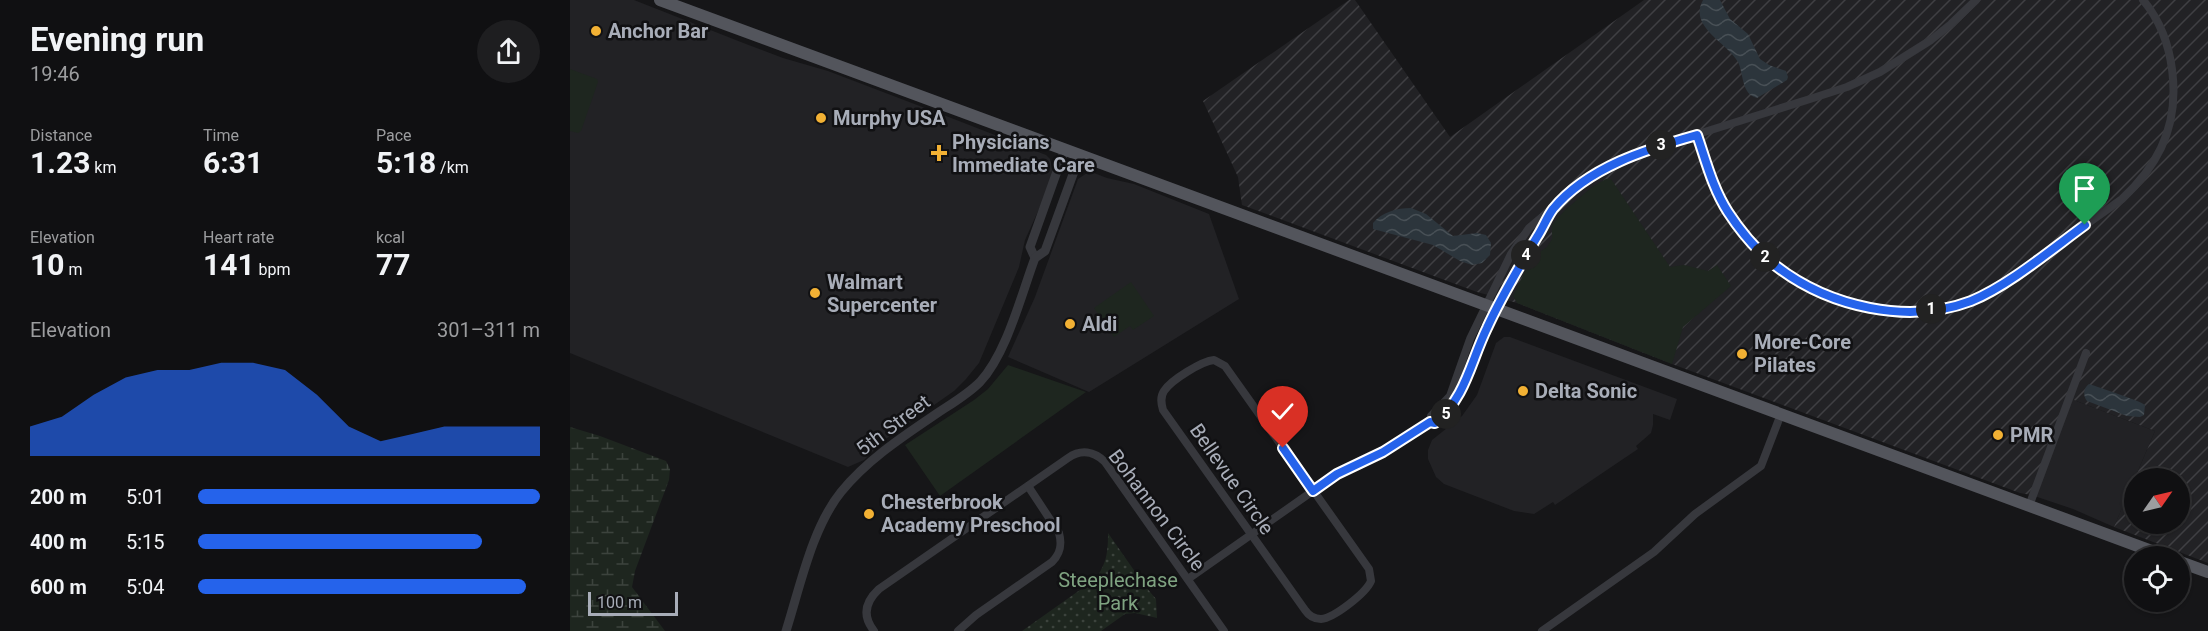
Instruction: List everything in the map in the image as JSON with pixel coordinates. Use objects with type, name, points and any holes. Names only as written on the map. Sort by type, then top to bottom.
[{"type":"main road","points":[[660,0],[2138,546]]},
{"type":"main road","points":[[2190,566],[2208,572]]},
{"type":"street","points":[[1188,579],[1337,474],[1383,452],[1430,422],[1431,416],[1453,399],[1510,254],[1529,228],[1578,188],[1607,168],[1650,148],[1846,87],[1880,72],[1931,40],[1976,0]]},
{"type":"street","points":[[1697,135],[1711,179],[1726,209],[1756,249],[1779,268],[1833,297],[1864,307],[1889,311],[1914,311],[1969,302],[1990,293],[2122,199],[2139,183],[2161,149],[2170,120],[2174,83],[2162,33],[2150,8],[2143,0]]},
{"type":"street","name":"5th Street","points":[[1035,258],[1030,247],[1065,149]]},
{"type":"street","name":"5th Street","points":[[786,631],[816,541],[840,493],[859,472],[891,445],[961,397],[979,382],[992,366],[1004,341],[1035,258],[1045,251],[1080,155]]},
{"type":"street","points":[[1453,399],[1470,339],[1552,210]]},
{"type":"street","points":[[2029,506],[2086,353]]},
{"type":"street","name":"Bellevue Circle","points":[[1214,360],[1221,363],[1313,491],[1368,569],[1371,581],[1365,592],[1329,617],[1322,619],[1312,617],[1305,610],[1251,535],[1163,410],[1162,394],[1171,384],[1203,362],[1214,360]]},
{"type":"street","points":[[1542,631],[1654,552],[1695,514],[1761,466],[1781,414]]},
{"type":"street","name":"Bohannon Circle","points":[[874,631],[866,617],[866,608],[874,594],[1075,453],[1085,452],[1095,454],[1105,462],[1224,631]]},
{"type":"street","points":[[958,631],[976,615],[1050,564],[1060,553],[1059,532],[1028,486]]},
{"type":"shaded area","points":[[570,0],[634,0],[783,58],[828,71],[1046,155],[1050,159],[1053,170],[1049,187],[1025,240],[1019,267],[979,363],[966,379],[954,391],[883,441],[864,460],[848,467],[570,353]]},
{"type":"shaded area","points":[[1349,0],[1355,0],[1450,137],[1644,0],[2208,0],[2208,563],[2190,556],[2190,546],[2164,546],[2132,534],[2190,534],[2190,468],[2139,468],[2155,431],[2066,397],[2031,495],[2020,493],[1672,364],[1517,303],[1477,292],[1242,205],[1238,177],[1203,101]]},
{"type":"shaded area","points":[[1087,173],[1134,184],[1209,214],[1239,299],[1089,392],[1008,357],[1035,297],[1078,179]]},
{"type":"shaded area","points":[[1504,337],[1510,337],[1677,399],[1670,420],[1653,414],[1651,433],[1636,446],[1638,449],[1555,505],[1553,502],[1534,514],[1514,511],[1444,484],[1436,477],[1428,459],[1428,450],[1432,440],[1462,416],[1477,395],[1496,343]]},
{"type":"shaded area","points":[[2066,397],[2155,431],[2139,468],[2124,468],[2124,504],[2114,527],[2073,509],[2031,495]]},
{"type":"shaded area","points":[[2124,503],[2124,531],[2114,527]]},
{"type":"green space","points":[[570,69],[597,79],[598,82],[581,131],[578,133],[570,131]]},
{"type":"green space","points":[[1606,179],[1611,179],[1670,267],[1684,265],[1708,271],[1717,265],[1731,286],[1683,327],[1672,364],[1517,303],[1513,296],[1532,257],[1547,247],[1552,239],[1552,225],[1564,211],[1592,187]]},
{"type":"green space","points":[[1131,282],[1154,316],[1133,330],[1130,326],[1114,337],[1094,308]]},
{"type":"green space","points":[[1008,365],[1086,392],[940,496],[905,445],[974,400],[988,389]]},
{"type":"green space","points":[[570,427],[666,461],[670,469],[669,480],[635,571],[632,587],[665,631],[570,631]]},
{"type":"green space","name":"Steeplechase Park","points":[[1108,533],[1156,599],[1157,618],[1135,613],[1125,614],[1101,631],[1022,631],[1094,580],[1106,558]]},
{"type":"water","points":[[1703,0],[1720,0],[1730,19],[1748,34],[1760,59],[1786,71],[1787,80],[1757,98],[1752,96],[1746,88],[1738,62],[1705,26],[1700,10]]},
{"type":"water","points":[[1411,208],[1426,214],[1453,236],[1477,233],[1486,235],[1491,243],[1490,255],[1482,263],[1472,265],[1460,261],[1433,245],[1373,229],[1373,223],[1385,213]]},
{"type":"water","points":[[2089,384],[2142,403],[2145,405],[2144,415],[2127,416],[2087,401],[2084,392]]},
{"type":"place","name":"Anchor Bar","points":[[596,31]]},
{"type":"place","name":"Murphy USA","points":[[821,118]]},
{"type":"place","name":"Physicians Immediate Care","points":[[939,153]]},
{"type":"place","name":"Walmart Supercenter","points":[[815,293]]},
{"type":"place","name":"Aldi","points":[[1070,324]]},
{"type":"place","name":"More-Core Pilates","points":[[1742,354]]},
{"type":"place","name":"Delta Sonic","points":[[1523,391]]},
{"type":"place","name":"PMR","points":[[1998,435]]},
{"type":"place","name":"Chesterbrook Academy Preschool","points":[[869,514]]},
{"type":"route","points":[[1283,448],[1313,491],[1337,474],[1383,452],[1430,422],[1435,423],[1456,401],[1489,323],[1552,210],[1607,168],[1650,148],[1697,135],[1711,179],[1726,209],[1756,249],[1777,267],[1804,283],[1833,297],[1864,307],[1889,311],[1914,311],[1969,302],[1990,293],[2085,225]]}]
